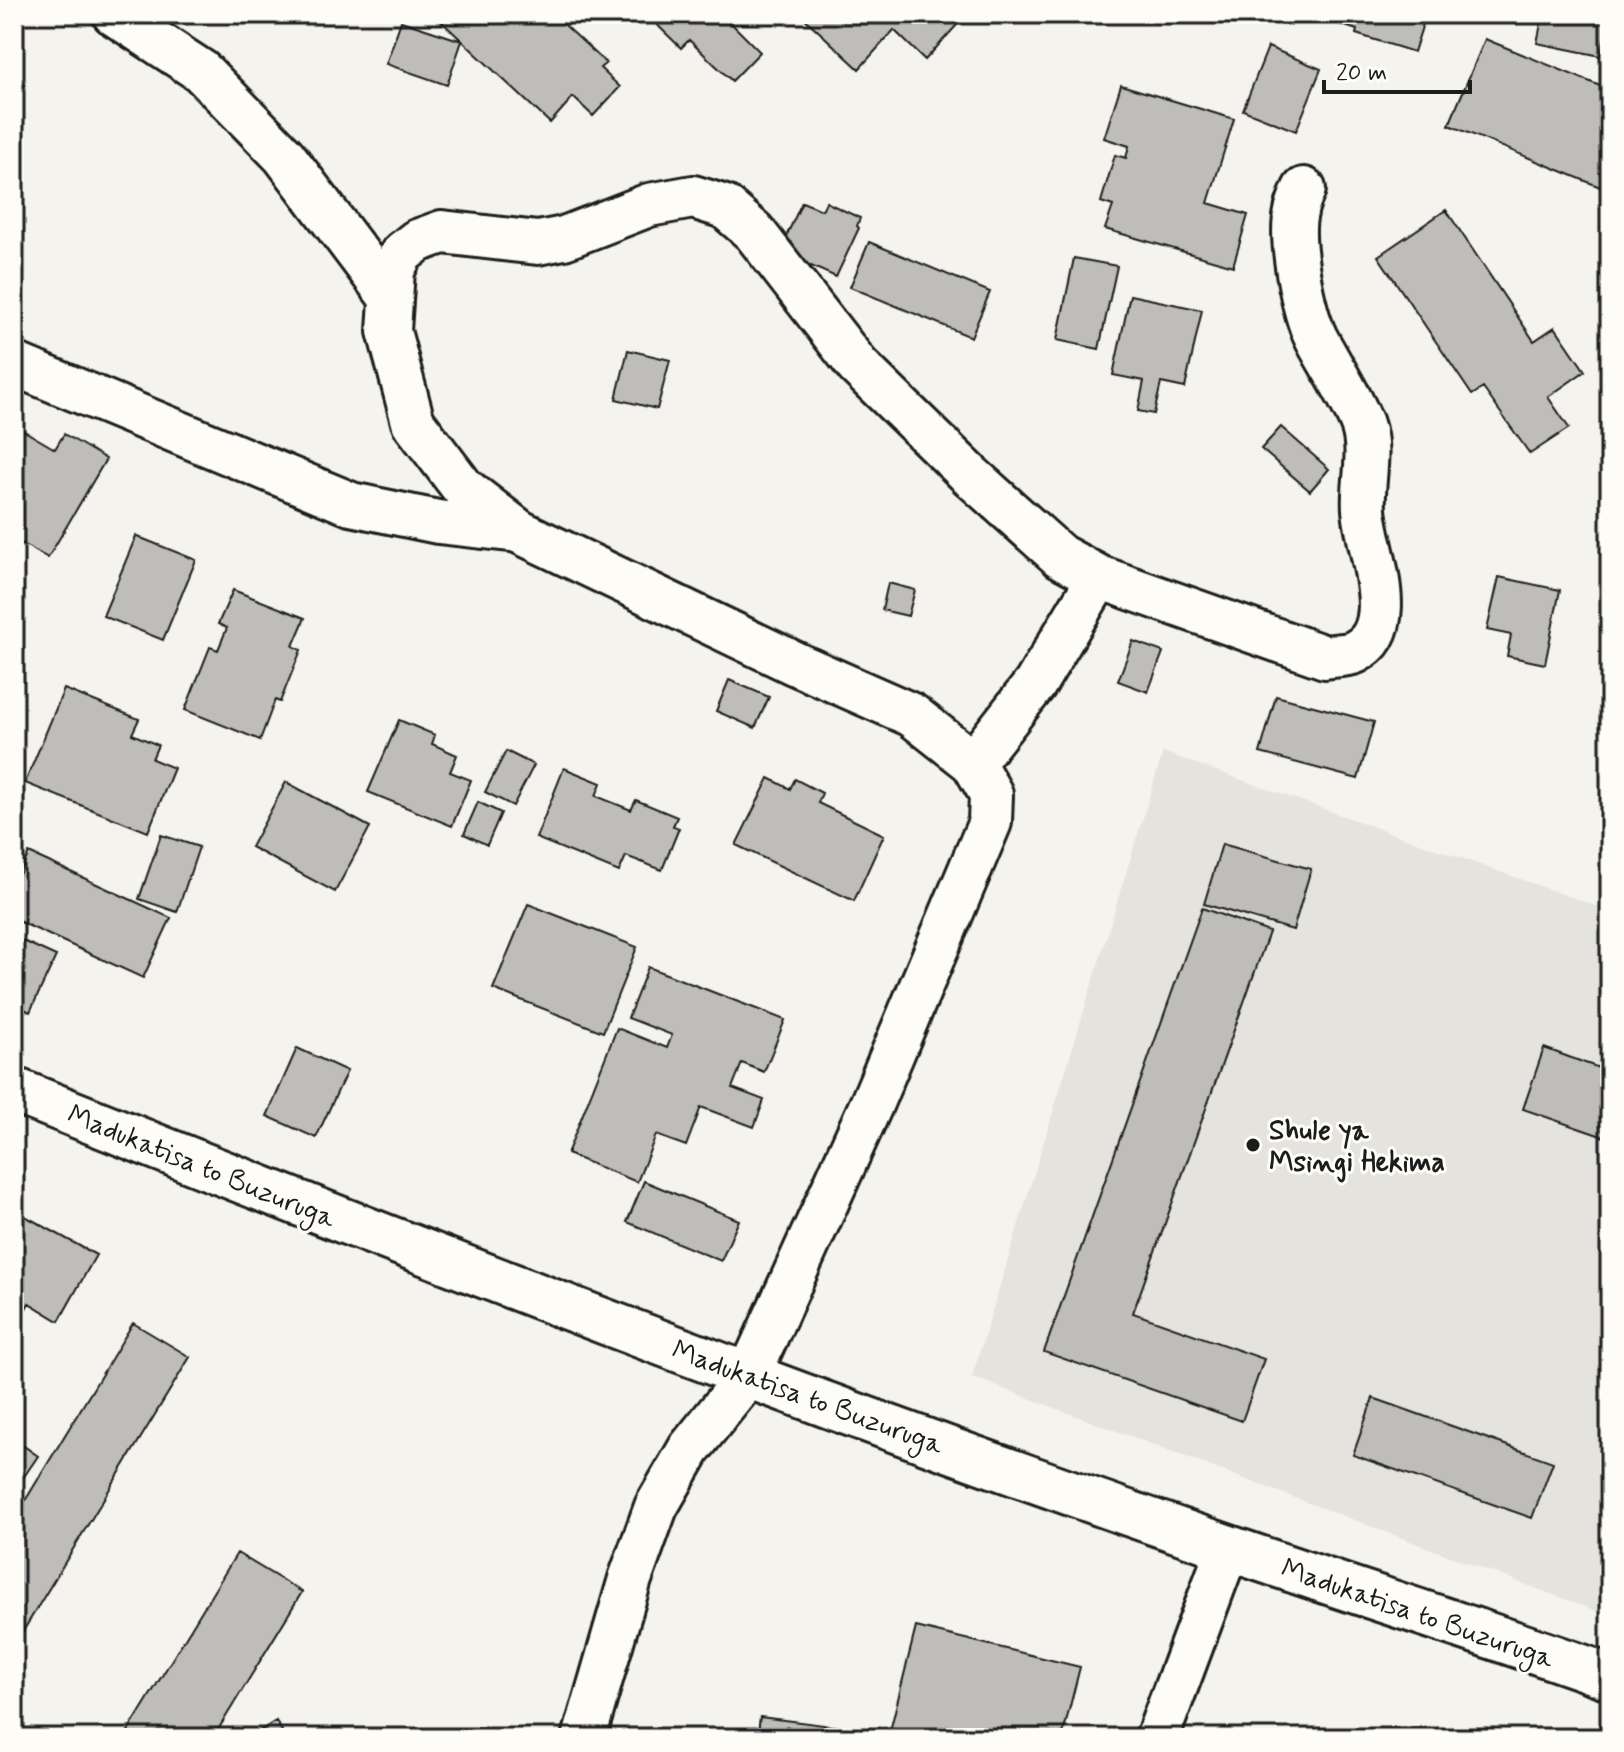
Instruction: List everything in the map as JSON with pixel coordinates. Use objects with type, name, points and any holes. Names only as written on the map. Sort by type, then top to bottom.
[{"type":"main road","name":"Madukatisa to Buzuruga","points":[[14,1090],[328,1216],[749,1375],[1228,1548],[1610,1677]]},
{"type":"street","points":[[114,14],[201,71],[284,156],[391,298]]},
{"type":"street","points":[[584,1738],[630,1579],[656,1507],[690,1448],[749,1375],[871,1105],[990,822],[991,794],[973,763],[912,715],[765,650],[520,532],[463,488],[413,422],[389,331],[393,270],[402,253],[417,241],[442,232],[538,243],[564,238],[649,205],[693,197],[725,207],[754,232],[858,366],[983,487],[1060,556],[1099,577],[1325,657],[1354,653],[1366,643],[1374,629],[1381,599],[1363,507],[1366,458],[1362,425],[1314,333],[1300,281],[1294,240],[1295,213],[1304,189]]},
{"type":"street","points":[[14,364],[351,504],[438,522],[520,532]]},
{"type":"street","points":[[973,763],[1035,684],[1099,577]]},
{"type":"street","points":[[1157,1738],[1228,1548]]},
{"type":"shaded area","points":[[1163,752],[1610,911],[1610,1616],[972,1377]]},
{"type":"building","points":[[449,14],[553,14],[606,63],[600,68],[620,87],[593,116],[573,97],[550,123],[442,22]]},
{"type":"building","points":[[646,14],[722,14],[760,52],[732,81],[689,40],[681,48]]},
{"type":"building","points":[[800,14],[967,14],[925,60],[894,30],[859,69]]},
{"type":"building","points":[[1339,14],[1426,14],[1414,52],[1356,34],[1357,30],[1336,23]]},
{"type":"building","points":[[1543,14],[1609,14],[1601,56],[1537,43]]},
{"type":"building","points":[[401,21],[462,41],[447,85],[386,64]]},
{"type":"building","points":[[1485,39],[1610,90],[1610,191],[1449,125]]},
{"type":"building","points":[[1268,47],[1321,69],[1296,131],[1243,110]]},
{"type":"building","points":[[1121,85],[1234,119],[1208,203],[1248,215],[1233,266],[1105,229],[1113,206],[1101,202],[1115,155],[1126,158],[1129,146],[1104,138]]},
{"type":"building","points":[[802,202],[822,210],[826,202],[860,218],[859,228],[836,277],[779,252]]},
{"type":"building","points":[[1446,210],[1534,341],[1555,327],[1585,371],[1548,397],[1569,428],[1530,454],[1483,388],[1472,395],[1378,256]]},
{"type":"building","points":[[869,242],[990,292],[971,337],[850,287]]},
{"type":"building","points":[[1074,258],[1117,266],[1099,349],[1057,340]]},
{"type":"building","points":[[1130,295],[1202,310],[1185,388],[1161,383],[1154,414],[1138,411],[1144,381],[1113,375]]},
{"type":"building","points":[[628,350],[670,360],[657,409],[616,399]]},
{"type":"building","points":[[14,425],[55,449],[64,434],[106,459],[48,558],[14,539]]},
{"type":"building","points":[[1281,427],[1329,469],[1310,491],[1261,449]]},
{"type":"building","points":[[136,536],[196,560],[163,640],[103,616]]},
{"type":"building","points":[[1499,577],[1560,590],[1545,664],[1507,656],[1511,635],[1487,630]]},
{"type":"building","points":[[888,583],[915,590],[908,616],[882,610]]},
{"type":"building","points":[[233,590],[305,618],[293,646],[301,650],[280,702],[275,700],[260,740],[185,710],[210,647],[218,650],[227,628],[218,624]]},
{"type":"building","points":[[1133,641],[1163,652],[1148,692],[1118,681]]},
{"type":"building","points":[[729,680],[769,697],[755,728],[716,711]]},
{"type":"building","points":[[64,689],[139,719],[132,734],[158,745],[152,759],[174,768],[148,832],[25,783]]},
{"type":"building","points":[[1276,696],[1374,722],[1358,779],[1260,753]]},
{"type":"building","points":[[399,720],[435,735],[432,744],[457,755],[450,772],[471,780],[452,826],[368,792]]},
{"type":"building","points":[[506,751],[534,765],[513,806],[485,792]]},
{"type":"building","points":[[564,768],[601,783],[596,796],[631,810],[636,800],[677,817],[673,826],[679,828],[662,870],[626,856],[619,872],[536,838]]},
{"type":"building","points":[[769,778],[790,789],[795,779],[822,793],[818,803],[884,835],[854,901],[736,845]]},
{"type":"building","points":[[286,782],[370,827],[335,892],[251,847]]},
{"type":"building","points":[[478,802],[501,813],[487,845],[464,834]]},
{"type":"building","points":[[161,835],[199,847],[177,912],[139,899]]},
{"type":"building","points":[[1222,844],[1311,869],[1293,930],[1204,904]]},
{"type":"building","points":[[29,853],[171,918],[143,978],[14,919],[14,885]]},
{"type":"building","points":[[528,904],[637,947],[603,1032],[493,989]]},
{"type":"building","points":[[1202,908],[1269,932],[1133,1313],[1264,1359],[1242,1421],[1044,1352]]},
{"type":"building","points":[[14,937],[56,956],[30,1012],[14,1004]]},
{"type":"building","points":[[648,967],[785,1020],[764,1072],[742,1063],[732,1088],[764,1100],[754,1127],[701,1107],[686,1146],[656,1135],[637,1182],[567,1154],[617,1028],[667,1048],[672,1035],[628,1018]]},
{"type":"building","points":[[297,1048],[347,1071],[316,1138],[267,1116]]},
{"type":"building","points":[[1544,1048],[1610,1072],[1610,1139],[1523,1109]]},
{"type":"building","points":[[644,1181],[739,1220],[721,1261],[627,1222]]},
{"type":"building","points":[[14,1210],[96,1255],[59,1321],[29,1303],[14,1330]]},
{"type":"building","points":[[133,1323],[190,1357],[14,1646],[14,1519]]},
{"type":"building","points":[[1373,1398],[1553,1462],[1532,1518],[1353,1455]]},
{"type":"building","points":[[14,1439],[38,1456],[14,1491]]},
{"type":"building","points":[[237,1553],[302,1592],[213,1738],[124,1738]]},
{"type":"building","points":[[916,1627],[1080,1667],[1062,1738],[919,1738],[890,1731]]},
{"type":"building","points":[[760,1717],[840,1727],[838,1738],[757,1738]]},
{"type":"building","points":[[276,1721],[286,1738],[248,1738]]},
{"type":"place","name":"Shule ya Msingi Hekima","points":[[1253,1145]]}]
